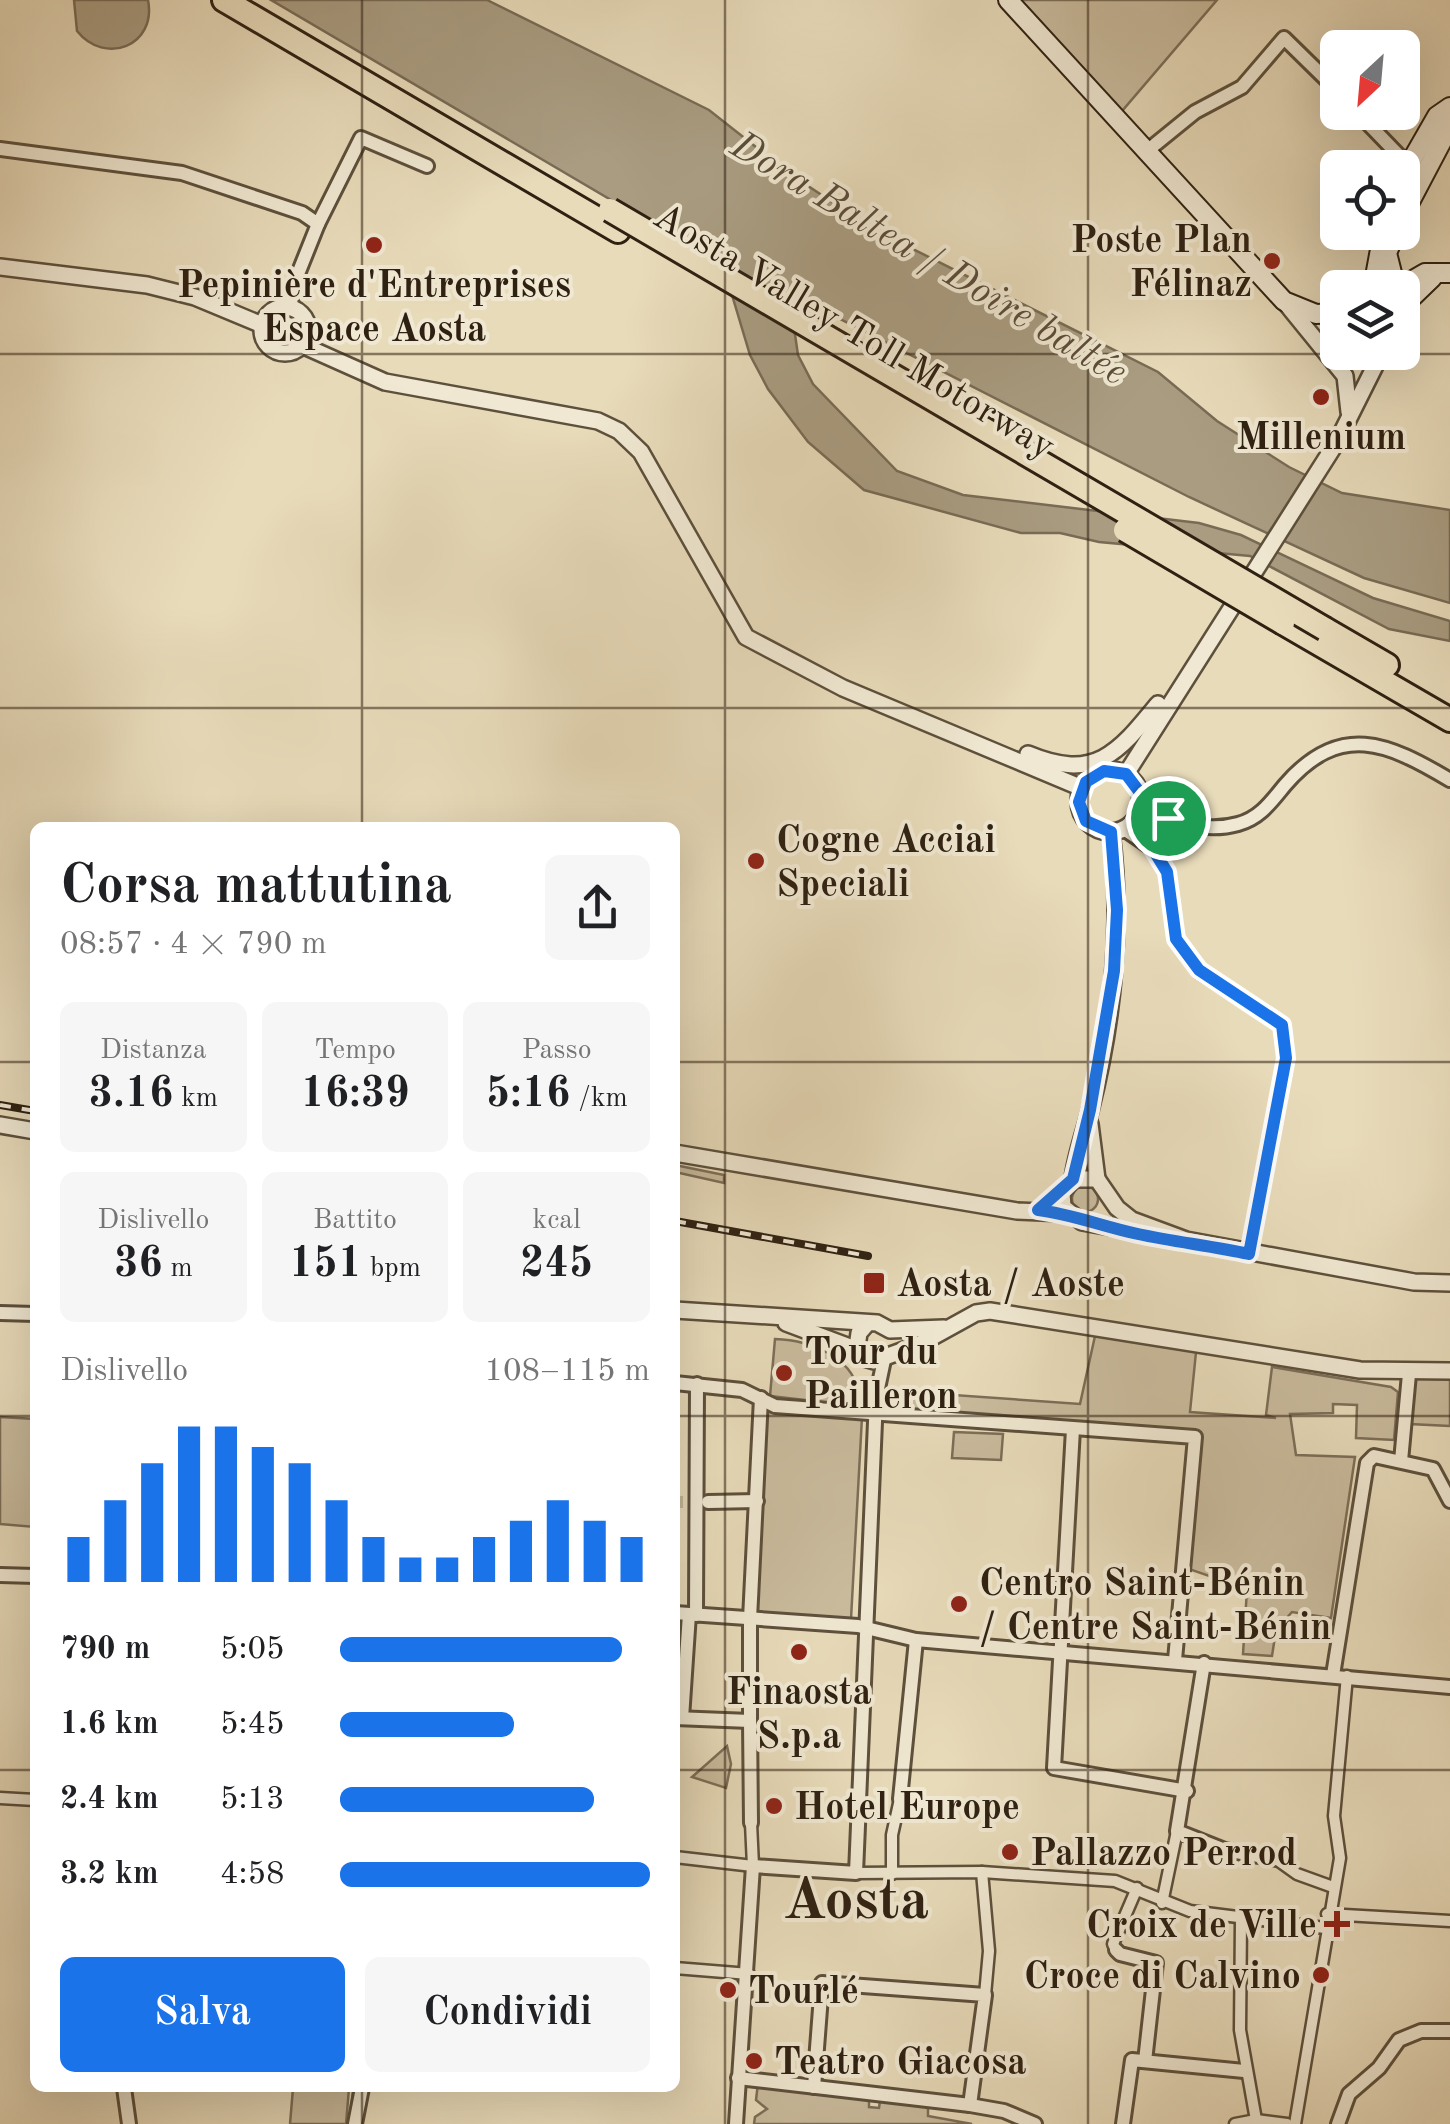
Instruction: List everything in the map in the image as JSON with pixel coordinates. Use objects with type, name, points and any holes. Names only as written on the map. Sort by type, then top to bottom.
[{"type":"highway","name":"Aosta Valley Toll Motorway","points":[[224,0],[614,220],[1450,703]]},
{"type":"highway","name":"Aosta Valley Toll Motorway","points":[[253,0],[1450,720]]},
{"type":"main road","points":[[1008,0],[1284,301],[1320,314]]},
{"type":"main road","points":[[1420,152],[1437,116],[1450,107]]},
{"type":"main road","points":[[1420,161],[1450,126]]},
{"type":"main road","points":[[1420,276],[1446,273]]},
{"type":"main road","points":[[1420,293],[1446,273]]},
{"type":"main road","points":[[1300,320],[1320,325]]},
{"type":"street","points":[[1146,151],[1195,112],[1242,87],[1284,38],[1320,74]]},
{"type":"street","points":[[1373,130],[1390,150]]},
{"type":"street","points":[[290,308],[292,289],[318,224],[361,138],[427,166]]},
{"type":"street","points":[[0,149],[182,174],[302,213],[318,224]]},
{"type":"street","points":[[0,267],[147,285],[195,297],[262,325]]},
{"type":"street","points":[[1284,301],[1345,376],[1348,412]]},
{"type":"street","points":[[290,308],[305,319],[308,328],[302,345],[290,352],[275,350],[264,340],[262,325],[276,309],[290,308]]},
{"type":"street","points":[[302,345],[385,382],[598,421],[619,432],[640,452],[673,503],[746,638],[844,688],[1082,788]]},
{"type":"street","points":[[1322,461],[1370,370]]},
{"type":"street","points":[[1126,774],[1354,413],[1372,370]]},
{"type":"street","points":[[994,750],[1022,751],[1060,764],[1100,760],[1128,742],[1156,706],[1180,686]]},
{"type":"street","points":[[1126,774],[1140,796],[1168,818],[1200,828],[1244,822],[1270,804],[1302,767],[1318,756],[1354,744],[1392,748],[1450,780]]},
{"type":"street","points":[[1126,774],[1098,773],[1082,788],[1082,815],[1097,830],[1168,818]]},
{"type":"street","points":[[1038,1210],[1062,1193],[1073,1179],[1090,1110],[1114,971],[1127,824],[1140,796]]},
{"type":"street","points":[[1127,824],[1156,853],[1167,872],[1176,939],[1199,970],[1282,1025],[1286,1058],[1249,1254]]},
{"type":"street","points":[[1090,1110],[1091,1158],[1108,1196],[1132,1220],[1186,1240]]},
{"type":"street","points":[[0,1125],[30,1134]]},
{"type":"street","points":[[0,1135],[30,1136]]},
{"type":"street","points":[[680,1155],[1017,1211],[1066,1213],[1088,1222],[1249,1254],[1414,1282],[1450,1284]]},
{"type":"street","points":[[1073,1179],[1097,1178]]},
{"type":"street","points":[[1062,1193],[1066,1213]]},
{"type":"street","points":[[1088,1222],[1104,1214],[1108,1196]]},
{"type":"street","points":[[680,1310],[866,1326],[877,1323],[890,1330],[948,1328]]},
{"type":"street","points":[[773,1319],[861,1354],[888,1356],[990,1311],[1409,1374],[1450,1372]]},
{"type":"street","points":[[0,1312],[30,1314]]},
{"type":"street","points":[[866,1326],[857,1338],[876,1390]]},
{"type":"street","points":[[856,1873],[876,1390],[888,1356],[890,1330]]},
{"type":"street","points":[[1401,1461],[1409,1374]]},
{"type":"street","points":[[680,1383],[762,1398],[776,1406],[1195,1437],[1175,1660]]},
{"type":"street","points":[[680,1695],[696,1502],[697,1384]]},
{"type":"street","points":[[736,2124],[752,1919],[750,1618],[762,1398]]},
{"type":"street","points":[[1073,1428],[1054,1768],[1187,1791]]},
{"type":"street","points":[[1234,2124],[1256,2120],[1291,2124],[1310,2057],[1327,1914],[1340,1858],[1328,1814],[1340,1676],[1367,1463],[1374,1456],[1433,1469],[1450,1501]]},
{"type":"street","points":[[696,1502],[757,1501]]},
{"type":"street","points":[[0,1574],[30,1576]]},
{"type":"street","points":[[687,1614],[865,1627],[916,1640],[1204,1662],[1450,1687]]},
{"type":"street","points":[[892,1874],[892,1835],[900,1800],[916,1640]]},
{"type":"street","points":[[1162,1904],[1187,1791],[1204,1662]]},
{"type":"street","points":[[680,1718],[750,1720]]},
{"type":"street","points":[[0,1798],[30,1800]]},
{"type":"street","points":[[1177,1831],[1226,1850],[1276,1859],[1297,1874],[1334,1886]]},
{"type":"street","points":[[680,1858],[856,1873],[982,1872],[1082,1878],[1137,1888],[1162,1904],[1240,1920],[1325,1928]]},
{"type":"street","points":[[970,2105],[989,1951],[982,1872]]},
{"type":"street","points":[[1137,1888],[1112,1944],[1120,1954],[1156,1962],[1145,2061]]},
{"type":"street","points":[[1327,1914],[1450,1921]]},
{"type":"street","points":[[1240,1920],[1239,2018],[1244,2071],[1256,2120]]},
{"type":"street","points":[[680,1968],[748,1974]]},
{"type":"street","points":[[814,2087],[822,1983],[985,1995]]},
{"type":"street","points":[[1338,2124],[1349,2094],[1379,2068],[1399,2040],[1421,2031],[1450,2031]]},
{"type":"street","points":[[1123,2124],[1132,2060],[1244,2071]]},
{"type":"street","points":[[738,2078],[970,2105],[1004,2111],[1035,2124]]},
{"type":"street","points":[[125,2092],[129,2124]]},
{"type":"street","points":[[356,2124],[361,2092]]},
{"type":"shaded area","points":[[74,0],[148,0],[145,29],[137,39],[114,49],[88,42],[77,31]]},
{"type":"shaded area","points":[[271,0],[487,0],[709,110],[790,174],[873,229],[1158,372],[1217,421],[1289,467],[1342,493],[1450,510],[1450,603],[1364,578],[1189,497],[789,293],[798,355],[813,384],[897,471],[963,495],[1199,523],[1241,535],[1373,598],[1450,621],[1450,641],[1389,629],[1250,556],[1099,542],[1060,533],[1021,533],[864,490],[808,442],[768,389],[750,355],[723,265],[708,243],[652,224]]},
{"type":"shaded area","points":[[1020,0],[1217,0],[1122,111]]},
{"type":"shaded area","points":[[680,1166],[724,1175],[724,1183],[680,1173]]},
{"type":"shaded area","points":[[1085,1186],[1094,1190],[1098,1199],[1094,1208],[1085,1212],[1076,1208],[1072,1199],[1076,1190]]},
{"type":"shaded area","points":[[1095,1336],[1196,1352],[1190,1412],[1276,1418],[1266,1415],[1272,1367],[1391,1387],[1398,1392],[1394,1440],[1356,1438],[1357,1405],[1333,1404],[1333,1413],[1290,1414],[1296,1455],[1355,1457],[1331,1618],[1292,1612],[1276,1630],[1272,1656],[1243,1654],[1247,1589],[1186,1568],[1199,1433],[897,1412],[897,1391],[1080,1404]]},
{"type":"shaded area","points":[[775,1339],[803,1343],[830,1354],[850,1372],[859,1399],[849,1405],[770,1396]]},
{"type":"shaded area","points":[[1450,1377],[1450,1426],[1410,1424],[1415,1379]]},
{"type":"shaded area","points":[[766,1411],[862,1417],[851,1619],[755,1613]]},
{"type":"shaded area","points":[[0,1417],[30,1419],[30,1527],[0,1524]]},
{"type":"shaded area","points":[[954,1432],[1003,1434],[1001,1460],[952,1458]]},
{"type":"shaded area","points":[[727,1746],[731,1764],[726,1788],[692,1777]]},
{"type":"shaded area","points":[[758,2083],[869,2100],[869,2107],[879,2108],[880,2101],[928,2104],[928,2116],[972,2124],[754,2124],[755,2117],[767,2109],[756,2100]]},
{"type":"shaded area","points":[[293,2092],[349,2092],[346,2124],[290,2124]]},
{"type":"waterway","points":[[352,2109],[354,2092]]},
{"type":"railway","points":[[0,1105],[30,1110]]},
{"type":"railway","points":[[680,1222],[868,1256]]},
{"type":"place","name":"Pepinière d'Entreprises Espace Aosta","points":[[374,245]]},
{"type":"place","name":"Poste Plan Félinaz","points":[[1272,261]]},
{"type":"place","name":"Millenium","points":[[1321,397]]},
{"type":"place","name":"Cogne Acciai Speciali","points":[[756,861]]},
{"type":"place","name":"Aosta / Aoste","points":[[874,1283]]},
{"type":"place","name":"Tour du Pailleron","points":[[784,1373]]},
{"type":"place","name":"Centro Saint-Bénin / Centre Saint-Bénin","points":[[959,1604]]},
{"type":"place","name":"Finaosta S.p.a","points":[[799,1652]]},
{"type":"place","name":"Hotel Europe","points":[[774,1806]]},
{"type":"place","name":"Pallazzo Perrod","points":[[1010,1852]]},
{"type":"place","name":"Croix de Ville","points":[[1337,1924]]},
{"type":"place","name":"Croce di Calvino","points":[[1321,1975]]},
{"type":"place","name":"Tourlé","points":[[728,1990]]},
{"type":"place","name":"Teatro Giacosa","points":[[754,2061]]},
{"type":"district","name":"Aosta","points":[[856,1898]]},
{"type":"route","points":[[1104,771],[1126,774],[1140,796],[1168,818],[1139,813],[1135,820],[1167,872],[1176,939],[1213,983],[1282,1025],[1285,1038],[1286,1058],[1249,1254],[1186,1240],[1161,1239],[1076,1221],[1066,1213],[1038,1210],[1062,1193],[1073,1179],[1090,1110],[1114,971],[1117,910],[1111,832],[1097,830],[1086,821],[1079,802],[1082,788],[1091,776],[1104,771]]},
{"type":"water label","name":"Dora Baltea / Doire baltée","points":[[930,257]]}]
